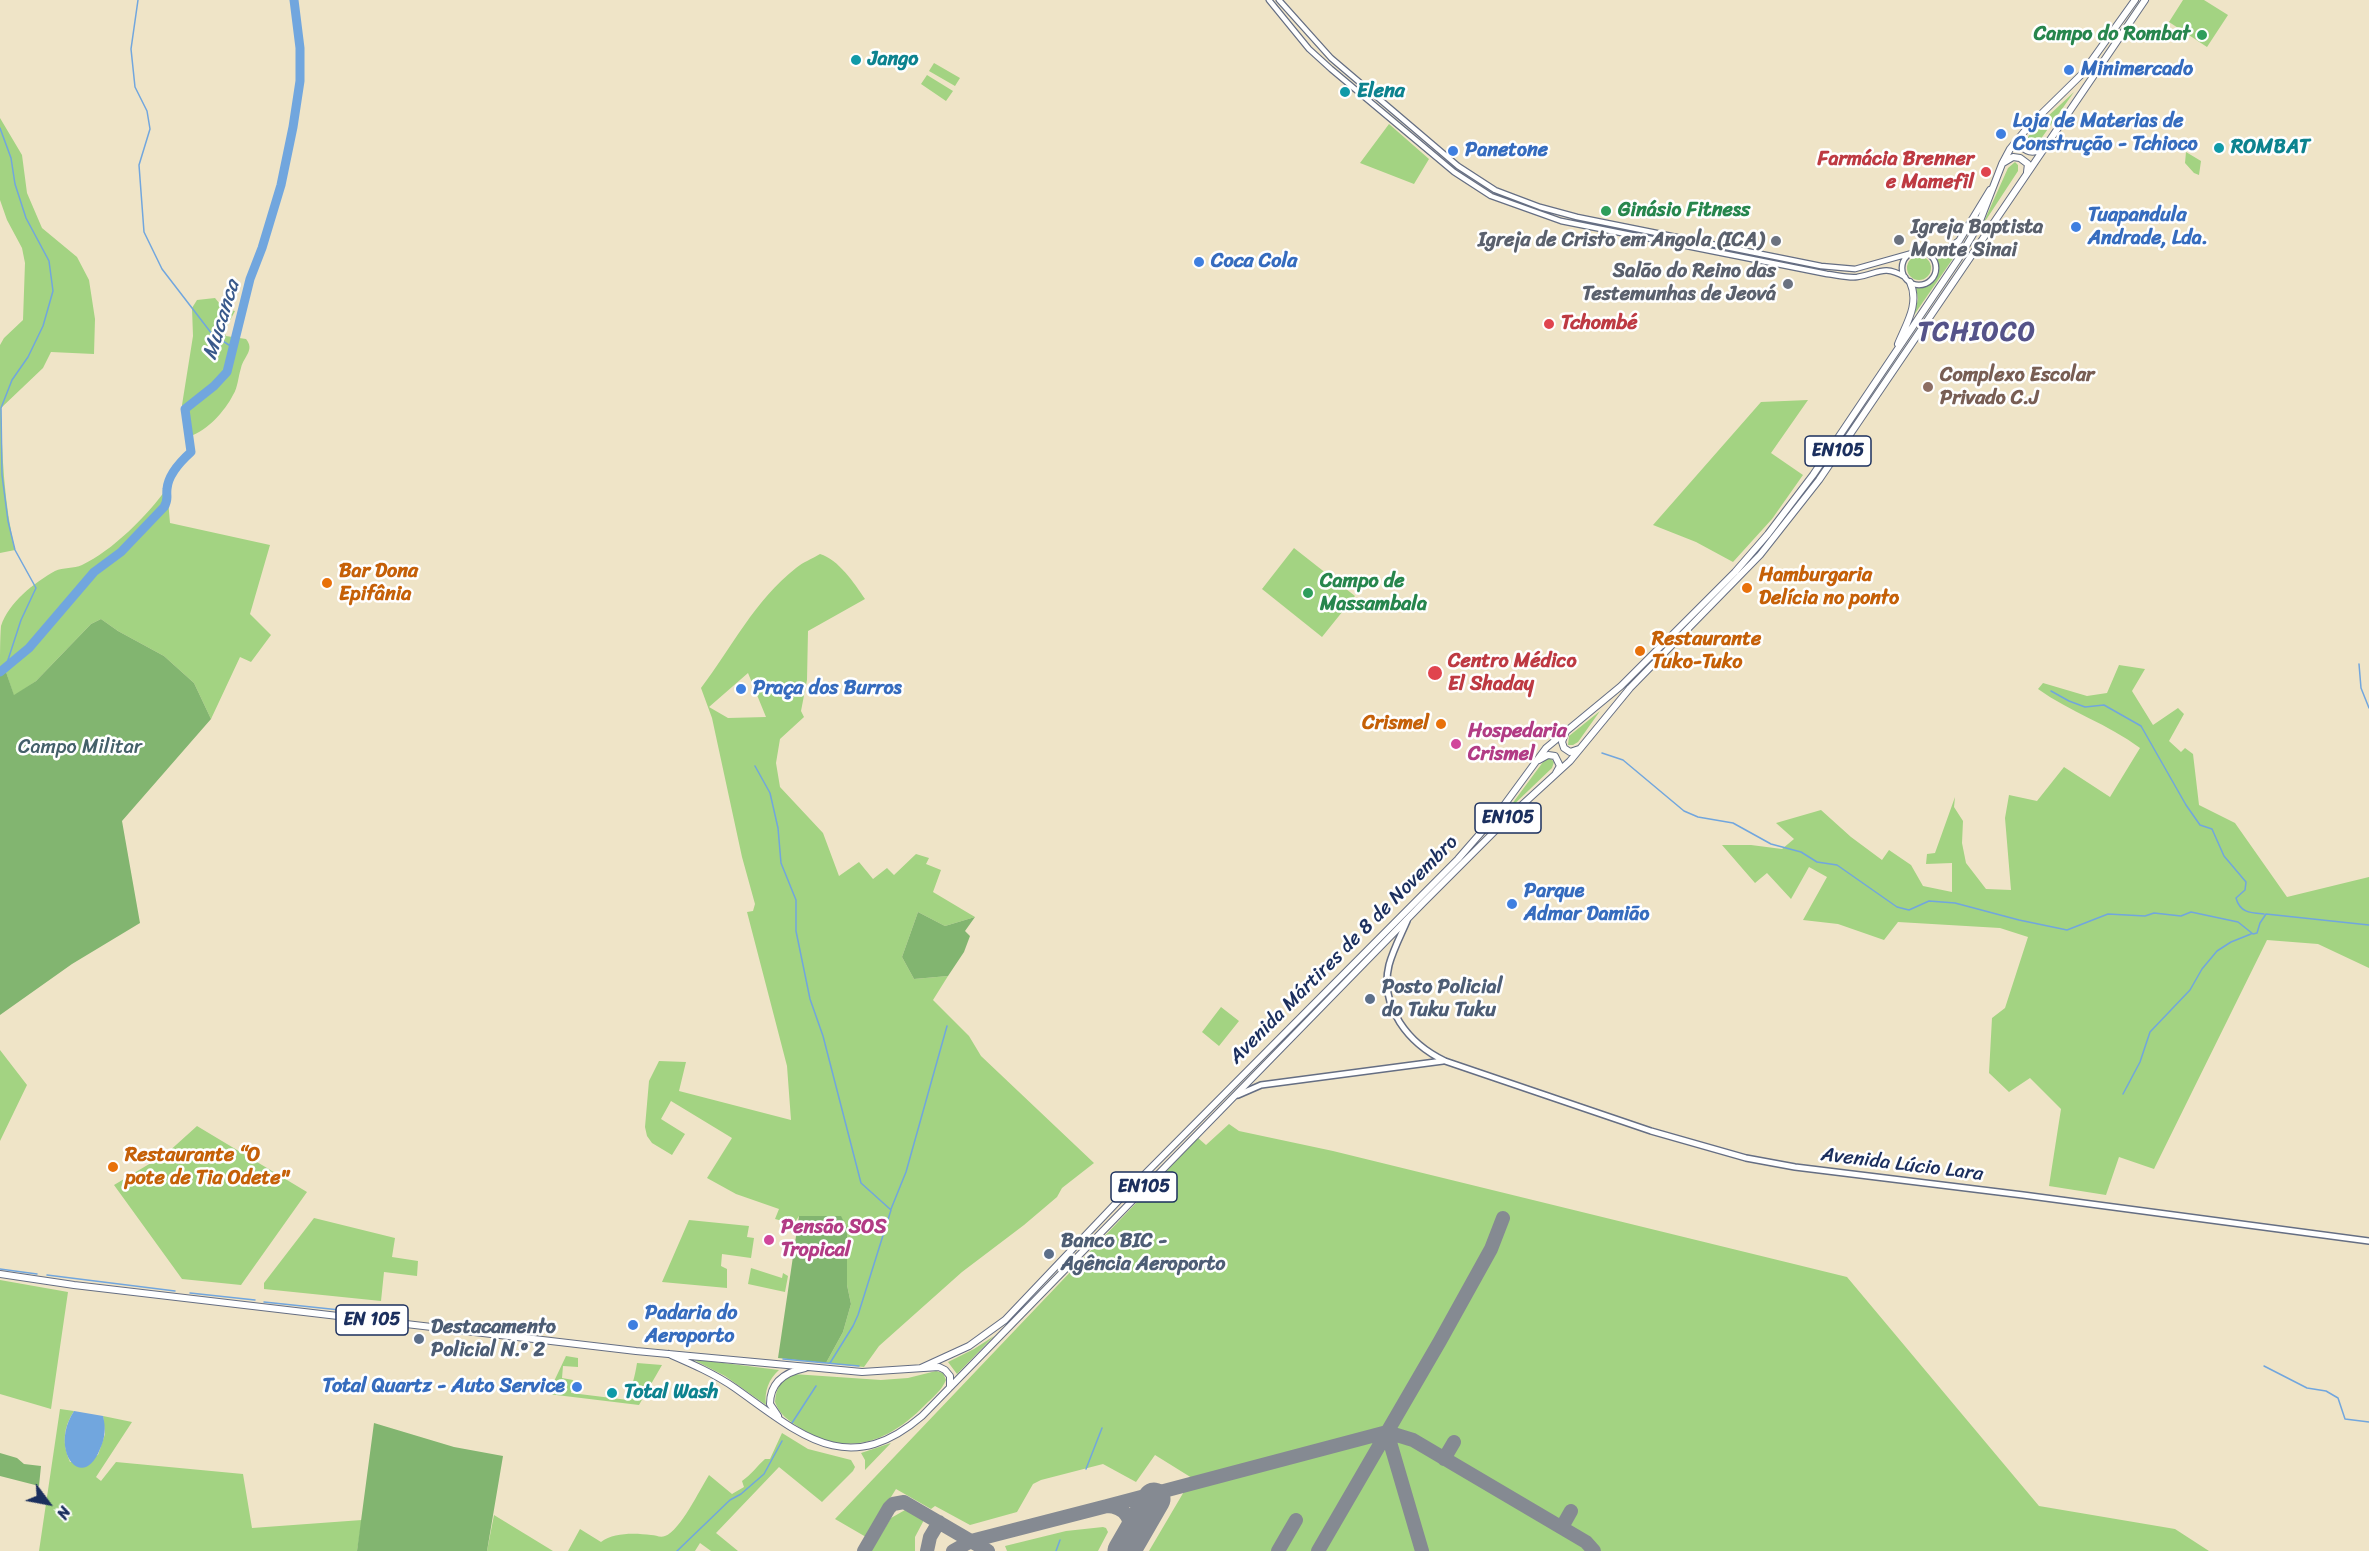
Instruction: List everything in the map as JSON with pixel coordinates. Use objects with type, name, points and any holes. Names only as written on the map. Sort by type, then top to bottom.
[{"type":"main road","name":"Avenida Mártires de 8 de Novembro","points":[[921,1368],[969,1346],[1005,1320],[1129,1191],[1458,859],[1499,812],[1546,748],[1621,686],[1757,547],[1808,482],[1970,239],[1984,213],[2002,164],[2022,134],[2082,74],[2135,0]]},
{"type":"main road","name":"Avenida Mártires de 8 de Novembro","points":[[948,1390],[1409,917],[1511,815],[1554,776],[1582,747],[1630,688],[1742,574],[1792,517],[2145,0]]},
{"type":"main road","points":[[2022,134],[2020,144],[2025,150],[2034,152],[2043,149]]},
{"type":"main road","points":[[2002,164],[2013,157],[2020,158],[2028,164],[2027,173]]},
{"type":"main road","points":[[1924,252],[1944,252],[1959,241],[1979,205],[1994,185]]},
{"type":"main road","points":[[1892,358],[1914,305],[1914,295],[1907,279]]},
{"type":"main road","points":[[1568,728],[1562,742],[1564,748],[1570,752],[1582,747]]},
{"type":"main road","points":[[1535,763],[1545,756],[1556,756],[1560,766],[1554,776]]},
{"type":"main road","name":"Avenida Lúcio Lara","points":[[1409,917],[1389,964],[1387,978],[1395,1015],[1412,1040],[1430,1054],[1445,1061],[1651,1131],[1746,1158],[1796,1167],[2023,1194],[2369,1241]]},
{"type":"main road","name":"Avenida Lúcio Lara","points":[[1210,1119],[1237,1096],[1261,1085],[1445,1061]]},
{"type":"main road","name":"EN 105","points":[[0,1274],[74,1285],[669,1354],[811,1367]]},
{"type":"main road","name":"EN 105","points":[[669,1354],[727,1383],[791,1428]]},
{"type":"main road","points":[[791,1428],[771,1408],[771,1394],[782,1377],[811,1367]]},
{"type":"main road","name":"EN105","points":[[811,1367],[879,1373],[921,1368]]},
{"type":"main road","points":[[921,1368],[939,1367],[948,1372],[951,1380],[948,1390]]},
{"type":"main road","name":"EN105","points":[[791,1428],[828,1445],[853,1448],[877,1444],[912,1425],[948,1390]]},
{"type":"street","points":[[1269,0],[1309,49],[1331,69],[1454,172],[1498,200],[1561,221],[1827,274],[1853,277],[1880,270],[1893,271],[1919,285],[1934,275],[1936,269],[1934,260],[1924,252],[1912,253],[1855,269],[1821,266],[1577,217],[1514,198],[1472,176],[1404,122],[1317,45],[1279,0]]},
{"type":"street","points":[[1907,279],[1903,263],[1912,253]]},
{"type":"green space","name":"Campo do Rombat","points":[[2183,0],[2204,0],[2228,15],[2207,47],[2169,22]]},
{"type":"green space","points":[[934,63],[960,78],[955,86],[929,71]]},
{"type":"green space","points":[[927,75],[953,91],[946,101],[921,84]]},
{"type":"green space","points":[[2074,92],[2038,143],[2032,146],[2028,144],[2028,137],[2033,130]]},
{"type":"green space","points":[[0,118],[22,155],[27,193],[42,228],[77,257],[89,280],[95,319],[94,354],[51,352],[43,368],[1,408],[4,480],[15,550],[0,553],[0,345],[23,320],[25,263],[22,248],[7,220],[0,200]]},
{"type":"green space","points":[[1389,124],[1429,159],[1414,184],[1360,163]]},
{"type":"green space","points":[[2186,152],[2201,161],[2199,175],[2185,163]]},
{"type":"green space","points":[[2015,162],[2018,165],[2018,171],[1982,226],[2008,168]]},
{"type":"green space","points":[[1975,219],[1954,257],[1914,315],[1918,299],[1916,288],[1933,282],[1937,274],[1938,257],[1956,249]]},
{"type":"green space","points":[[1919,256],[1928,259],[1931,268],[1928,277],[1919,280],[1910,277],[1907,268],[1910,259]]},
{"type":"green space","points":[[215,298],[224,309],[235,311],[224,332],[226,336],[246,339],[249,350],[242,364],[235,392],[225,407],[209,425],[190,436],[182,405],[193,336],[192,308],[197,300]]},
{"type":"green space","points":[[1808,400],[1771,453],[1803,475],[1772,519],[1733,562],[1696,542],[1653,525],[1761,402]]},
{"type":"green space","points":[[167,488],[170,523],[270,545],[250,614],[271,635],[251,662],[240,657],[211,719],[194,683],[164,656],[101,619],[91,624],[36,681],[14,696],[5,669],[0,672],[1,626],[10,609],[23,594],[47,576],[58,570],[82,565],[117,542],[140,521]]},
{"type":"green space","name":"Campo de Massambala","points":[[1294,548],[1355,596],[1322,637],[1262,589]]},
{"type":"green space","points":[[820,554],[840,567],[865,599],[808,631],[807,680],[801,711],[804,717],[780,739],[776,763],[780,787],[823,833],[839,876],[859,862],[873,879],[887,868],[894,875],[916,854],[929,858],[926,864],[941,870],[933,892],[975,917],[945,926],[918,912],[902,957],[914,979],[948,976],[933,1000],[969,1036],[981,1056],[1094,1163],[1062,1188],[1057,1197],[1024,1225],[962,1272],[879,1346],[864,1367],[826,1363],[843,1332],[851,1304],[847,1285],[847,1228],[799,1216],[794,1224],[775,1219],[779,1209],[736,1194],[707,1178],[732,1138],[671,1101],[661,1119],[685,1134],[672,1155],[652,1143],[645,1127],[649,1081],[659,1061],[686,1062],[679,1091],[791,1120],[787,1066],[747,912],[753,911],[755,904],[742,857],[712,718],[701,688],[768,594],[796,568]],"holes":[[[748,673],[766,717],[728,718],[709,707]]]},
{"type":"green space","name":"Campo Militar","points":[[101,619],[164,656],[194,683],[211,719],[122,821],[140,923],[72,964],[0,1015],[0,672],[5,669],[14,695],[36,681],[91,624]]},
{"type":"green space","points":[[2119,665],[2145,669],[2132,691],[2153,725],[2178,708],[2184,714],[2169,741],[2181,752],[2185,748],[2193,754],[2199,805],[2235,823],[2287,897],[2369,877],[2369,968],[2318,944],[2267,940],[2154,1169],[2119,1157],[2106,1195],[2049,1186],[2061,1109],[2030,1078],[2009,1092],[1989,1073],[1992,1018],[2005,1008],[2028,937],[2000,928],[1898,922],[1884,940],[1838,924],[1803,920],[1827,877],[1809,867],[1791,899],[1767,873],[1755,883],[1722,845],[1751,845],[1782,849],[1794,839],[1776,823],[1821,810],[1851,837],[1882,860],[1889,850],[1911,865],[1923,886],[1952,892],[1952,863],[1926,864],[1927,854],[1935,853],[1955,797],[1954,807],[1963,821],[1962,843],[1966,863],[1986,889],[2011,890],[2005,818],[2009,795],[2037,801],[2064,767],[2110,797],[2140,748],[2038,689],[2043,683],[2087,696],[2107,693]]},
{"type":"green space","points":[[1600,711],[1578,742],[1568,745],[1569,736]]},
{"type":"green space","points":[[1550,758],[1554,762],[1552,768],[1506,812],[1543,762]]},
{"type":"green space","points":[[918,912],[945,926],[975,917],[965,931],[970,936],[964,952],[948,976],[914,979],[902,957]]},
{"type":"green space","points":[[1221,1007],[1239,1021],[1219,1046],[1202,1032]]},
{"type":"green space","points":[[0,1050],[27,1085],[0,1141]]},
{"type":"green space","points":[[1229,1124],[1239,1131],[1333,1151],[1847,1277],[2039,1506],[2175,1529],[2209,1551],[1149,1551],[1192,1478],[1155,1455],[1136,1482],[1103,1464],[1041,1480],[1033,1484],[1017,1512],[970,1525],[935,1506],[931,1509],[896,1489],[866,1537],[835,1519],[1198,1138],[1206,1145]]},
{"type":"green space","points":[[197,1126],[307,1192],[241,1285],[182,1279],[114,1185],[166,1154]]},
{"type":"green space","points":[[799,1216],[841,1216],[847,1228],[847,1285],[851,1304],[843,1332],[826,1363],[778,1358]]},
{"type":"green space","points":[[314,1218],[395,1238],[392,1257],[418,1261],[417,1276],[384,1272],[381,1301],[264,1289],[264,1283]]},
{"type":"green space","points":[[689,1220],[749,1226],[747,1237],[754,1238],[751,1258],[722,1254],[721,1266],[727,1269],[727,1288],[662,1282]]},
{"type":"green space","points":[[751,1268],[782,1278],[783,1273],[788,1276],[785,1292],[748,1284]]},
{"type":"green space","points":[[0,1280],[68,1292],[51,1409],[0,1394]]},
{"type":"green space","points":[[994,1336],[957,1374],[948,1362]]},
{"type":"green space","points":[[566,1356],[578,1358],[578,1367],[563,1366],[562,1378],[573,1380],[571,1393],[628,1400],[637,1363],[662,1365],[639,1405],[548,1394]]},
{"type":"green space","points":[[692,1359],[779,1370],[772,1377],[768,1386],[766,1405],[725,1376]]},
{"type":"green space","points":[[936,1371],[943,1373],[946,1380],[934,1396],[897,1428],[867,1442],[851,1444],[817,1437],[788,1420],[775,1402],[780,1385],[793,1374],[881,1380],[908,1378]]},
{"type":"green space","points":[[60,1409],[74,1411],[65,1436],[70,1462],[98,1455],[105,1434],[103,1416],[132,1422],[96,1477],[101,1481],[116,1462],[243,1474],[252,1528],[362,1520],[357,1551],[39,1551]]},
{"type":"green space","points":[[374,1423],[454,1447],[503,1456],[487,1551],[357,1551]]},
{"type":"green space","points":[[782,1433],[808,1449],[851,1460],[855,1467],[822,1502],[779,1467],[716,1533],[738,1551],[711,1551],[700,1543],[695,1551],[568,1551],[580,1529],[601,1542],[612,1536],[625,1534],[661,1537],[671,1533],[689,1509],[709,1475],[732,1494],[744,1487],[742,1481],[765,1459],[770,1459]]},
{"type":"green space","points":[[891,1443],[865,1470],[865,1460],[861,1453]]},
{"type":"green space","points":[[0,1453],[17,1458],[24,1464],[41,1466],[39,1486],[0,1476]]},
{"type":"green space","points":[[905,1510],[915,1512],[925,1518],[915,1537],[915,1551],[871,1551],[891,1518]]},
{"type":"green space","points":[[494,1515],[553,1551],[487,1551]]},
{"type":"green space","points":[[1103,1527],[1108,1532],[1098,1551],[1007,1551],[1005,1546],[1066,1531]]},
{"type":"water","points":[[74,1411],[103,1416],[104,1420],[102,1445],[93,1462],[85,1467],[77,1467],[71,1462],[66,1452],[67,1426]]},
{"type":"waterway","points":[[138,0],[131,49],[135,87],[147,111],[150,129],[139,165],[144,232],[162,269],[212,334],[232,347]]},
{"type":"waterway","name":"Mucanca","points":[[0,672],[29,648],[94,572],[121,552],[164,507],[172,474],[191,452],[185,409],[214,386],[227,372],[250,279],[281,185],[293,127],[300,81],[300,48],[294,0]]},
{"type":"waterway","points":[[0,128],[11,158],[15,184],[26,218],[49,261],[53,291],[43,326],[28,357],[12,380],[1,408],[2,475],[8,521],[15,550],[36,588],[21,620],[5,669]]},
{"type":"waterway","points":[[2359,664],[2361,688],[2369,708]]},
{"type":"waterway","points":[[2051,691],[2085,707],[2104,705],[2141,726],[2186,805],[2200,825],[2212,829],[2224,856],[2246,882],[2245,890],[2236,898],[2240,907],[2250,912],[2264,914]]},
{"type":"waterway","points":[[1602,753],[1623,760],[1684,811],[1698,817],[1733,823],[1771,844],[1801,852],[1817,862],[1837,865],[1897,907],[1909,910],[1929,901],[1955,903],[2067,930],[2108,914],[2145,916],[2154,913],[2181,916],[2191,912],[2238,922],[2253,934],[2257,933],[2266,914],[2369,925]]},
{"type":"waterway","points":[[755,766],[770,793],[778,828],[781,863],[796,900],[796,931],[810,999],[823,1036],[861,1183],[891,1210],[858,1315],[830,1363]]},
{"type":"waterway","points":[[2123,1094],[2140,1062],[2150,1032],[2190,990],[2202,969],[2217,951],[2251,934]]},
{"type":"waterway","points":[[891,1209],[906,1172],[947,1026]]},
{"type":"waterway","points":[[0,1269],[37,1274]]},
{"type":"waterway","points":[[47,1275],[175,1291]]},
{"type":"waterway","points":[[190,1293],[255,1300]]},
{"type":"waterway","points":[[264,1302],[378,1314]]},
{"type":"waterway","points":[[783,1359],[859,1366]]},
{"type":"waterway","points":[[2264,1366],[2307,1388],[2326,1391],[2338,1398],[2345,1419],[2369,1422]]},
{"type":"waterway","points":[[792,1423],[816,1386]]},
{"type":"waterway","points":[[1086,1469],[1102,1428]]},
{"type":"waterway","points":[[677,1551],[730,1500],[741,1494],[764,1474],[782,1441]]},
{"type":"waterway","points":[[1056,1551],[1060,1540]]},
{"type":"taxiway","points":[[1318,1551],[1440,1341],[1491,1249],[1503,1218]]},
{"type":"taxiway","points":[[1387,1432],[1422,1551]]},
{"type":"taxiway","points":[[1107,1506],[1387,1432],[1413,1440],[1586,1542],[1594,1551]]},
{"type":"taxiway","points":[[1444,1459],[1454,1442]]},
{"type":"taxiway","points":[[864,1551],[889,1508],[893,1504],[904,1502],[988,1551]]},
{"type":"taxiway","points":[[953,1551],[971,1541],[1107,1506],[1124,1512],[1131,1526],[1132,1538]]},
{"type":"taxiway","points":[[1562,1527],[1571,1511]]},
{"type":"taxiway","points":[[1278,1551],[1296,1520]]},
{"type":"taxiway","points":[[927,1551],[930,1537],[939,1522]]},
{"type":"runway","points":[[1124,1551],[1154,1499]]},
{"type":"place","name":"Campo do Rombat","points":[[2202,35]]},
{"type":"place","name":"Jango","points":[[856,60]]},
{"type":"place","name":"Minimercado","points":[[2069,70]]},
{"type":"place","name":"Elena","points":[[1345,92]]},
{"type":"place","name":"Loja de Materias de Construção - Tchioco","points":[[2001,134]]},
{"type":"place","name":"ROMBAT","points":[[2219,148]]},
{"type":"place","name":"Panetone","points":[[1453,151]]},
{"type":"place","name":"Farmácia Brenner e Mamefil","points":[[1986,172]]},
{"type":"place","name":"Ginásio Fitness","points":[[1606,211]]},
{"type":"place","name":"Tuapandula Andrade, Lda.","points":[[2076,227]]},
{"type":"place","name":"Igreja Baptista Monte Sinai","points":[[1899,240]]},
{"type":"place","name":"Igreja de Cristo em Angola (ICA)","points":[[1776,241]]},
{"type":"place","name":"Coca Cola","points":[[1199,262]]},
{"type":"place","name":"Salão do Reino das Testemunhas de Jeová","points":[[1788,284]]},
{"type":"place","name":"Tchombé","points":[[1549,324]]},
{"type":"place","name":"Complexo Escolar Privado C.J","points":[[1928,387]]},
{"type":"place","name":"Bar Dona Epifânia","points":[[327,583]]},
{"type":"place","name":"Hamburgaria Delícia no ponto","points":[[1747,588]]},
{"type":"place","name":"Campo de Massambala","points":[[1308,593]]},
{"type":"place","name":"Restaurante Tuko-Tuko","points":[[1640,651]]},
{"type":"place","name":"Centro Médico El Shaday","points":[[1435,673]]},
{"type":"place","name":"Praça dos Burros","points":[[741,689]]},
{"type":"place","name":"Crismel","points":[[1441,724]]},
{"type":"place","name":"Hospedaria Crismel","points":[[1456,744]]},
{"type":"place","name":"Parque Admar Damião","points":[[1512,904]]},
{"type":"place","name":"Posto Policial do Tuku Tuku","points":[[1370,999]]},
{"type":"place","name":"Restaurante “O pote de Tia Odete\"","points":[[113,1167]]},
{"type":"place","name":"Pensão SOS Tropical","points":[[769,1240]]},
{"type":"place","name":"Banco BIC - Agência Aeroporto","points":[[1049,1254]]},
{"type":"place","name":"Padaria do Aeroporto","points":[[633,1325]]},
{"type":"place","name":"Destacamento Policial N.º 2","points":[[419,1339]]},
{"type":"place","name":"Total Quartz - Auto Service","points":[[577,1387]]},
{"type":"place","name":"Total Wash","points":[[612,1393]]},
{"type":"district","name":"TCHIOCO","points":[[1977,333]]}]
